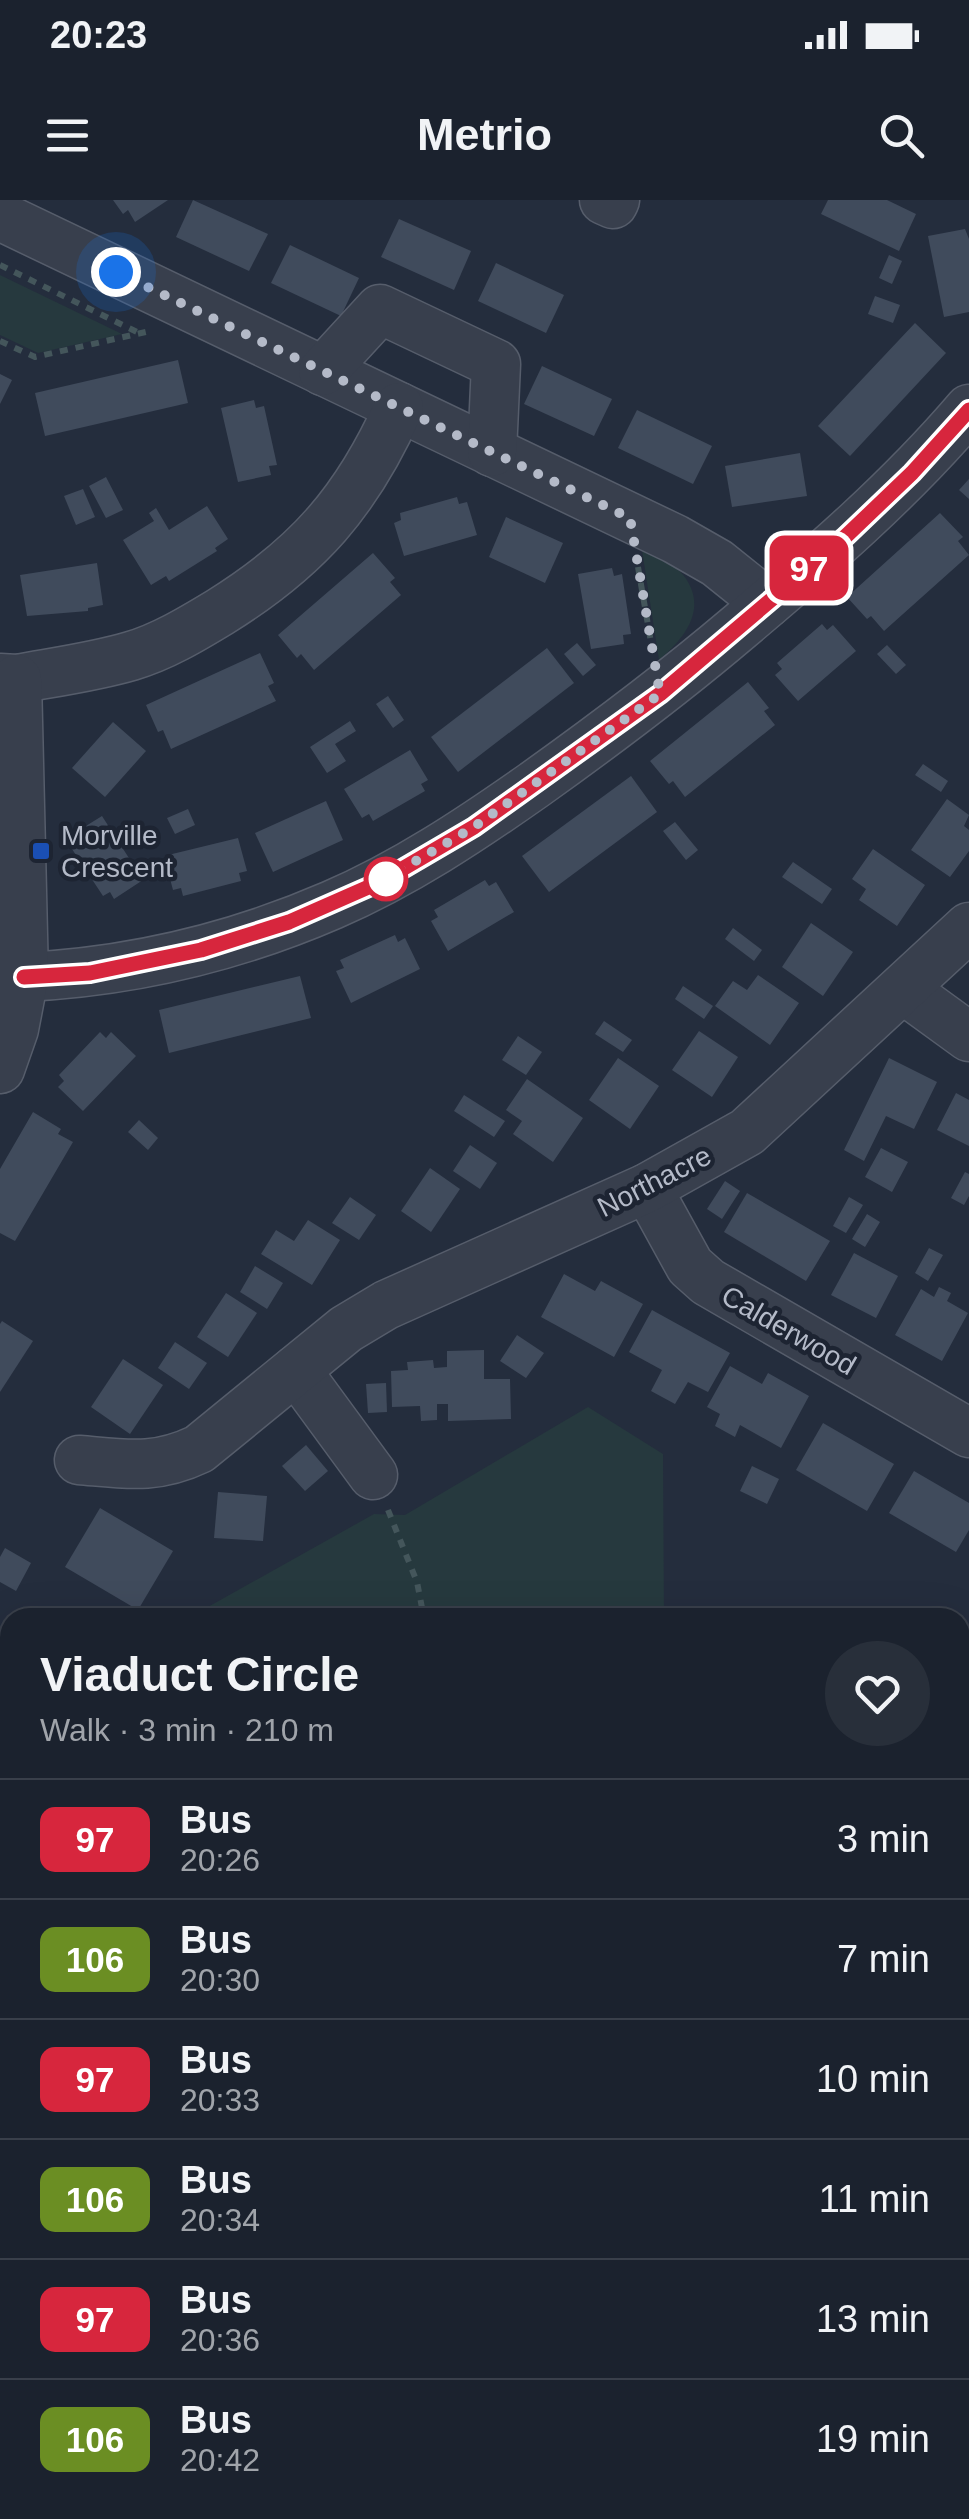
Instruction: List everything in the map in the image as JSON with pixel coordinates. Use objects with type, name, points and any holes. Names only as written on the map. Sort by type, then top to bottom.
[{"type":"street","points":[[604,200],[613,204],[615,200]]},
{"type":"street","points":[[7,226],[187,307],[630,518],[717,563],[767,603]]},
{"type":"street","points":[[323,371],[380,309],[496,364],[492,452]]},
{"type":"street","points":[[0,1069],[14,1029],[24,977],[8,678],[133,656],[188,632],[283,570],[326,530],[352,493],[400,407]]},
{"type":"street","points":[[24,977],[90,973],[201,950],[289,922],[380,882],[474,827],[660,694],[844,538],[899,486],[969,410]]},
{"type":"street","name":"Northacre","points":[[78,1460],[149,1466],[172,1462],[212,1439],[346,1329],[386,1305],[647,1188],[747,1132],[969,926]]},
{"type":"street","points":[[904,989],[969,1037]]},
{"type":"street","name":"Calderwood","points":[[647,1188],[690,1266],[708,1282],[969,1432]]},
{"type":"street","points":[[296,1370],[373,1475]]},
{"type":"path","points":[[7,226],[140,334]]},
{"type":"path","points":[[0,340],[34,357],[176,323],[187,307]]},
{"type":"path","points":[[630,518],[660,694]]},
{"type":"path","points":[[373,1475],[417,1582],[422,1608]]},
{"type":"green space","points":[[0,275],[122,334],[38,353],[0,335]]},
{"type":"green space","points":[[642,550],[680,572],[694,600],[694,612],[684,633],[659,660]]},
{"type":"green space","points":[[588,1407],[663,1454],[664,1608],[206,1608],[374,1514],[405,1515]]},
{"type":"building","points":[[113,200],[168,200],[135,222],[128,210],[123,214]]},
{"type":"building","points":[[193,200],[268,234],[249,271],[176,237]]},
{"type":"building","points":[[828,200],[887,200],[916,214],[899,251],[821,214]]},
{"type":"building","points":[[399,219],[471,251],[454,290],[381,257]]},
{"type":"building","points":[[965,229],[969,239],[969,312],[944,317],[928,236]]},
{"type":"building","points":[[290,245],[359,278],[341,316],[271,283]]},
{"type":"building","points":[[889,255],[902,261],[892,284],[879,278]]},
{"type":"building","points":[[496,263],[564,295],[546,333],[478,301]]},
{"type":"building","points":[[875,296],[900,305],[893,323],[868,314]]},
{"type":"building","points":[[915,323],[946,353],[850,456],[818,426]]},
{"type":"building","points":[[178,360],[188,403],[45,436],[35,393]]},
{"type":"building","points":[[542,366],[612,399],[594,436],[524,404]]},
{"type":"building","points":[[0,374],[12,380],[0,404]]},
{"type":"building","points":[[254,400],[256,408],[264,406],[277,465],[269,466],[271,475],[238,482],[221,408]]},
{"type":"building","points":[[637,410],[712,446],[693,484],[618,448]]},
{"type":"building","points":[[800,453],[807,496],[732,507],[725,466]]},
{"type":"building","points":[[106,477],[123,510],[106,518],[89,486]]},
{"type":"building","points":[[969,479],[969,499],[959,490]]},
{"type":"building","points":[[83,489],[95,517],[76,525],[64,496]]},
{"type":"building","points":[[457,497],[459,504],[467,502],[477,535],[404,556],[394,523],[401,520],[400,513]]},
{"type":"building","points":[[207,506],[228,539],[215,548],[217,551],[169,581],[166,576],[151,585],[123,540],[154,521],[149,513],[156,508],[169,530]]},
{"type":"building","points":[[940,513],[963,537],[958,541],[969,555],[884,631],[847,597]]},
{"type":"building","points":[[506,517],[563,543],[545,583],[489,557]]},
{"type":"building","points":[[373,553],[395,578],[390,582],[401,595],[314,670],[301,654],[297,658],[278,635]]},
{"type":"building","points":[[97,563],[103,605],[88,611],[27,616],[20,575]]},
{"type":"building","points":[[612,568],[614,576],[622,574],[631,634],[623,635],[624,644],[591,649],[578,574]]},
{"type":"building","points":[[822,624],[827,630],[833,625],[856,651],[798,701],[775,675],[782,669],[777,663]]},
{"type":"building","points":[[577,643],[596,665],[583,676],[564,654]]},
{"type":"building","points":[[887,645],[906,665],[896,674],[877,654]]},
{"type":"building","points":[[547,648],[574,683],[458,772],[431,737]]},
{"type":"building","points":[[260,653],[274,683],[268,686],[276,701],[171,749],[146,705]]},
{"type":"building","points":[[748,682],[769,708],[764,711],[775,725],[685,797],[650,761]]},
{"type":"building","points":[[388,696],[404,720],[393,728],[376,704]]},
{"type":"building","points":[[350,721],[356,731],[335,744],[346,761],[327,773],[310,747]]},
{"type":"building","points":[[113,722],[146,751],[105,797],[72,768]]},
{"type":"building","points":[[410,750],[428,780],[421,784],[425,791],[373,821],[369,814],[362,818],[344,789]]},
{"type":"building","points":[[923,764],[948,781],[941,792],[915,775]]},
{"type":"building","points":[[631,776],[657,812],[549,892],[522,856]]},
{"type":"building","points":[[947,799],[969,815],[964,826],[969,830],[969,851],[950,877],[911,850]]},
{"type":"building","points":[[326,801],[343,840],[273,872],[255,833]]},
{"type":"building","points":[[188,809],[195,825],[175,834],[167,818]]},
{"type":"building","points":[[102,816],[143,880],[114,899],[110,892],[103,896],[70,846],[77,842],[73,834]]},
{"type":"building","points":[[675,822],[698,850],[686,860],[663,831]]},
{"type":"building","points":[[238,838],[247,871],[239,873],[241,881],[183,896],[181,888],[173,890],[164,856]]},
{"type":"building","points":[[873,849],[925,885],[897,926],[859,900],[866,889],[852,879]]},
{"type":"building","points":[[793,862],[832,889],[822,904],[782,877]]},
{"type":"building","points":[[485,880],[489,886],[496,882],[514,912],[448,951],[431,921],[438,917],[434,910]]},
{"type":"building","points":[[811,923],[853,952],[823,996],[782,967]]},
{"type":"building","points":[[733,928],[762,950],[754,961],[725,939]]},
{"type":"building","points":[[395,935],[398,942],[405,938],[420,969],[351,1003],[336,971],[344,968],[340,960]]},
{"type":"building","points":[[758,975],[799,1003],[770,1045],[715,1006],[733,981],[747,990]]},
{"type":"building","points":[[300,976],[311,1018],[169,1053],[159,1010]]},
{"type":"building","points":[[683,986],[713,1006],[704,1019],[675,999]]},
{"type":"building","points":[[604,1021],[632,1040],[623,1052],[595,1034]]},
{"type":"building","points":[[699,1031],[738,1057],[712,1097],[672,1070]]},
{"type":"building","points":[[100,1032],[106,1038],[111,1032],[136,1056],[83,1111],[58,1087],[64,1081],[59,1075]]},
{"type":"building","points":[[518,1036],[542,1052],[526,1075],[502,1060]]},
{"type":"building","points":[[618,1058],[659,1086],[630,1129],[589,1100]]},
{"type":"building","points":[[889,1058],[937,1082],[914,1129],[886,1116],[864,1161],[844,1150]]},
{"type":"building","points":[[527,1079],[583,1118],[553,1162],[513,1134],[522,1121],[506,1110]]},
{"type":"building","points":[[956,1093],[969,1100],[969,1146],[937,1130]]},
{"type":"building","points":[[464,1095],[505,1121],[494,1137],[454,1111]]},
{"type":"building","points":[[33,1112],[61,1129],[58,1134],[73,1142],[15,1241],[0,1233],[0,1169]]},
{"type":"building","points":[[139,1120],[158,1138],[148,1150],[128,1132]]},
{"type":"building","points":[[470,1145],[497,1163],[480,1189],[453,1171]]},
{"type":"building","points":[[881,1148],[908,1162],[892,1192],[865,1177]]},
{"type":"building","points":[[430,1168],[460,1189],[431,1232],[401,1211]]},
{"type":"building","points":[[965,1172],[969,1174],[969,1196],[964,1205],[951,1198]]},
{"type":"building","points":[[725,1181],[740,1191],[722,1219],[707,1209]]},
{"type":"building","points":[[747,1193],[830,1241],[806,1281],[724,1232]]},
{"type":"building","points":[[350,1197],[376,1215],[359,1240],[332,1223]]},
{"type":"building","points":[[849,1197],[863,1205],[846,1233],[833,1226]]},
{"type":"building","points":[[867,1214],[880,1222],[865,1247],[852,1239]]},
{"type":"building","points":[[308,1220],[340,1240],[312,1285],[261,1254],[276,1230],[294,1241]]},
{"type":"building","points":[[929,1248],[943,1255],[928,1281],[915,1273]]},
{"type":"building","points":[[854,1253],[898,1276],[876,1318],[831,1295]]},
{"type":"building","points":[[255,1266],[283,1283],[267,1309],[240,1292]]},
{"type":"building","points":[[564,1274],[595,1291],[601,1281],[643,1304],[614,1357],[541,1317]]},
{"type":"building","points":[[939,1287],[951,1293],[947,1301],[968,1313],[942,1361],[895,1335],[921,1289],[934,1297]]},
{"type":"building","points":[[226,1293],[257,1313],[228,1357],[197,1337]]},
{"type":"building","points":[[652,1310],[730,1353],[708,1392],[688,1382],[675,1404],[651,1391],[662,1370],[629,1352]]},
{"type":"building","points":[[2,1321],[33,1341],[0,1392],[0,1324]]},
{"type":"building","points":[[517,1335],[544,1353],[526,1378],[500,1361]]},
{"type":"building","points":[[175,1342],[207,1363],[189,1389],[158,1368]]},
{"type":"building","points":[[484,1350],[484,1379],[510,1379],[511,1419],[448,1421],[448,1404],[437,1404],[437,1420],[421,1421],[420,1406],[392,1407],[391,1371],[408,1370],[407,1362],[433,1360],[434,1368],[447,1367],[447,1351]]},
{"type":"building","points":[[123,1359],[163,1385],[130,1434],[91,1407]]},
{"type":"building","points":[[730,1366],[762,1384],[768,1373],[809,1396],[781,1448],[740,1425],[735,1437],[715,1426],[720,1414],[707,1407]]},
{"type":"building","points":[[386,1383],[387,1412],[368,1413],[366,1384]]},
{"type":"building","points":[[823,1423],[894,1464],[867,1511],[796,1470]]},
{"type":"building","points":[[306,1445],[328,1471],[305,1491],[282,1466]]},
{"type":"building","points":[[752,1466],[779,1479],[767,1504],[740,1491]]},
{"type":"building","points":[[914,1471],[969,1503],[969,1530],[956,1552],[889,1513]]},
{"type":"building","points":[[218,1492],[267,1496],[263,1541],[214,1538]]},
{"type":"building","points":[[100,1508],[173,1551],[139,1608],[65,1567]]},
{"type":"building","points":[[5,1548],[31,1563],[16,1591],[0,1582],[0,1557]]},
{"type":"bus line","name":"97","points":[[24,977],[90,973],[201,950],[289,922],[380,882],[474,827],[660,694],[844,538],[912,473],[969,410]]},
{"type":"place","name":"Morville Crescent","points":[[41,851]]},
{"type":"route","points":[[116,272],[630,518],[660,694],[474,827],[380,882],[386,879]]}]
